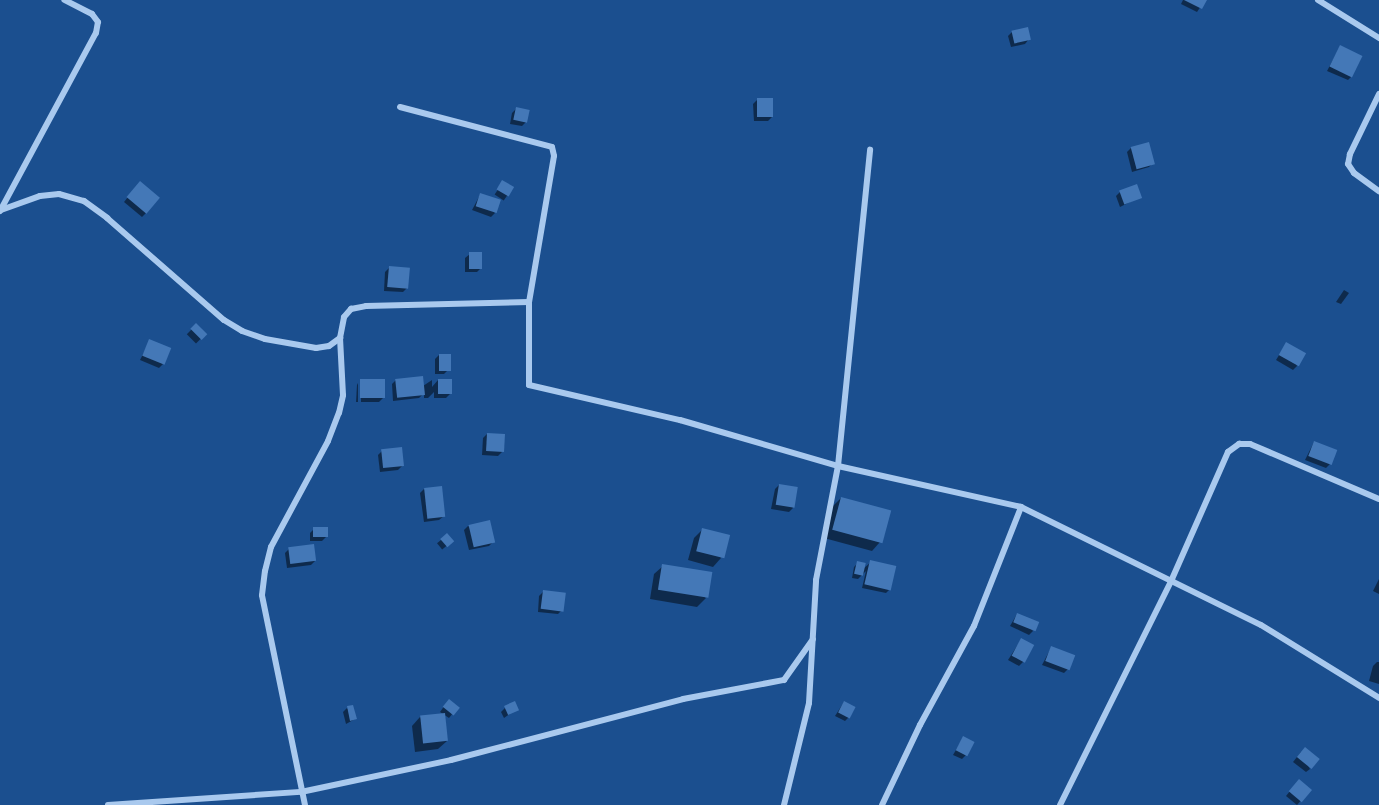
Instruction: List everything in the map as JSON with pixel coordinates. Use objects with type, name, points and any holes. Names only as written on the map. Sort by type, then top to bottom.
[{"type":"street","points":[[0,211],[96,33],[98,22],[92,14],[64,0]]},
{"type":"street","points":[[1318,0],[1379,38]]},
{"type":"street","points":[[1379,94],[1350,154],[1348,164],[1354,173],[1379,190]]},
{"type":"street","points":[[400,107],[552,147],[554,156],[529,302],[529,385],[680,420],[837,466],[1022,507],[1172,579],[1261,625],[1379,698]]},
{"type":"street","points":[[784,805],[809,703],[816,580],[837,466],[870,150]]},
{"type":"street","points":[[0,211],[40,196],[59,194],[84,201],[107,218],[224,320],[242,331],[265,339],[316,348],[329,346],[340,338]]},
{"type":"street","points":[[306,805],[301,792],[262,595],[271,547],[328,441],[339,413],[343,395],[340,338],[344,317],[351,309],[366,306],[529,302]]},
{"type":"street","points":[[1060,805],[1172,579],[1228,452],[1239,444],[1250,444],[1379,500]]},
{"type":"street","points":[[882,805],[920,725],[974,626],[1022,507]]},
{"type":"street","points":[[108,805],[301,792],[462,757],[683,699],[773,684],[784,680],[813,639]]},
{"type":"building","points":[[1184,0],[1207,0],[1202,9]]},
{"type":"building","points":[[1028,27],[1031,40],[1014,43],[1011,31]]},
{"type":"building","points":[[1340,45],[1362,56],[1352,78],[1329,67]]},
{"type":"building","points":[[757,98],[773,98],[773,117],[757,117]]},
{"type":"building","points":[[516,107],[530,110],[527,123],[513,120]]},
{"type":"building","points":[[1149,142],[1155,164],[1137,169],[1131,147]]},
{"type":"building","points":[[502,180],[514,187],[509,197],[496,190]]},
{"type":"building","points":[[140,181],[160,198],[146,214],[127,197]]},
{"type":"building","points":[[1137,184],[1142,198],[1124,205],[1119,190]]},
{"type":"building","points":[[480,193],[501,200],[497,213],[476,206]]},
{"type":"building","points":[[469,252],[482,252],[482,269],[469,269]]},
{"type":"building","points":[[389,266],[410,268],[408,289],[387,287]]},
{"type":"building","points":[[196,323],[207,334],[202,340],[190,329]]},
{"type":"building","points":[[149,339],[171,348],[165,365],[142,356]]},
{"type":"building","points":[[1286,342],[1306,353],[1299,366],[1279,355]]},
{"type":"building","points":[[439,354],[451,354],[451,371],[439,371]]},
{"type":"building","points":[[423,376],[425,395],[397,398],[395,379]]},
{"type":"building","points":[[360,379],[385,379],[385,398],[360,398]]},
{"type":"building","points":[[438,379],[452,379],[452,394],[438,394]]},
{"type":"building","points":[[487,433],[505,434],[504,452],[486,451]]},
{"type":"building","points":[[1314,441],[1337,450],[1332,465],[1308,456]]},
{"type":"building","points":[[402,447],[404,466],[383,468],[381,449]]},
{"type":"building","points":[[779,484],[798,487],[794,508],[776,505]]},
{"type":"building","points":[[442,486],[445,517],[427,519],[424,488]]},
{"type":"building","points":[[841,497],[891,510],[882,543],[832,530]]},
{"type":"building","points":[[490,520],[495,542],[474,547],[469,525]]},
{"type":"building","points":[[313,527],[328,527],[328,537],[313,537]]},
{"type":"building","points":[[702,528],[730,535],[724,558],[696,551]]},
{"type":"building","points":[[447,533],[454,541],[447,547],[440,539]]},
{"type":"building","points":[[314,544],[316,561],[290,564],[288,547]]},
{"type":"building","points":[[870,560],[896,566],[891,590],[864,584]]},
{"type":"building","points":[[857,561],[866,563],[863,576],[854,574]]},
{"type":"building","points":[[662,564],[712,572],[708,598],[658,590]]},
{"type":"building","points":[[543,590],[566,593],[564,612],[541,609]]},
{"type":"building","points":[[1017,613],[1039,622],[1036,631],[1013,622]]},
{"type":"building","points":[[1021,638],[1034,645],[1025,663],[1012,656]]},
{"type":"building","points":[[1051,646],[1075,655],[1070,670],[1045,661]]},
{"type":"building","points":[[449,699],[460,708],[454,716],[443,707]]},
{"type":"building","points":[[515,701],[519,710],[508,715],[504,706]]},
{"type":"building","points":[[844,701],[856,707],[850,718],[838,713]]},
{"type":"building","points":[[353,705],[357,719],[350,721],[347,706]]},
{"type":"building","points":[[445,713],[448,741],[423,743],[420,716]]},
{"type":"building","points":[[963,736],[975,742],[967,756],[956,750]]},
{"type":"building","points":[[1305,747],[1320,759],[1312,769],[1297,757]]},
{"type":"building","points":[[1299,779],[1312,790],[1302,802],[1289,791]]}]
